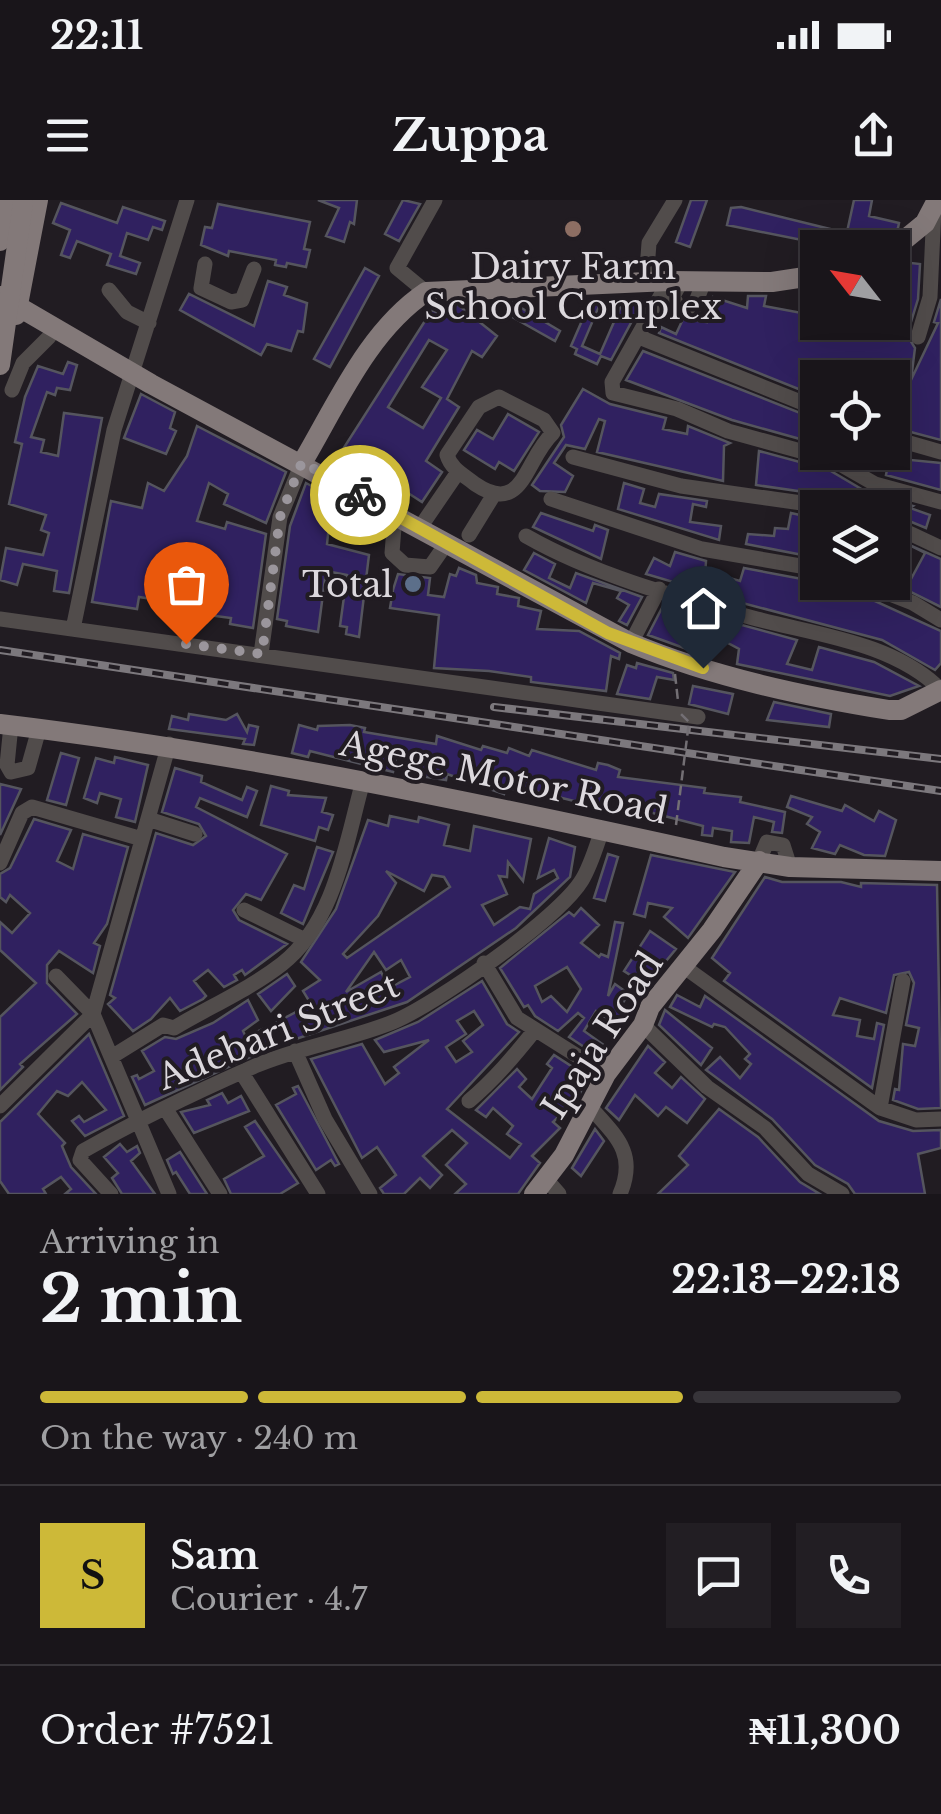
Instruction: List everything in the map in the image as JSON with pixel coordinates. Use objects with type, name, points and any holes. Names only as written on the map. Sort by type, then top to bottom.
[{"type":"main road","points":[[0,240],[19,201]]},
{"type":"main road","points":[[19,201],[30,285],[50,330]]},
{"type":"main road","points":[[0,365],[19,201]]},
{"type":"main road","points":[[910,238],[936,203]]},
{"type":"main road","points":[[28,251],[8,308],[302,462],[631,643],[674,661],[815,698],[890,710],[901,710],[941,690]]},
{"type":"main road","points":[[302,462],[377,338],[397,311],[426,292],[675,281],[772,282],[800,278]]},
{"type":"main road","name":"Agege Motor Road","points":[[4,721],[169,744],[790,867],[941,871]]},
{"type":"main road","name":"Ipaja Road","points":[[540,1186],[564,1155],[606,1074],[643,1025],[650,1007],[758,861]]},
{"type":"street","points":[[426,292],[396,268],[435,200]]},
{"type":"street","points":[[646,283],[649,243],[675,200]]},
{"type":"street","points":[[73,629],[114,430],[184,201]]},
{"type":"street","points":[[918,336],[936,298],[936,203]]},
{"type":"street","points":[[205,264],[201,288],[231,302],[242,300],[254,269]]},
{"type":"street","points":[[675,281],[673,296],[685,309],[704,281]]},
{"type":"street","points":[[675,281],[612,382],[613,393],[677,409],[719,428],[833,460],[875,484],[941,502]]},
{"type":"street","points":[[109,290],[127,312],[149,323]]},
{"type":"street","points":[[12,390],[23,363],[50,330]]},
{"type":"street","points":[[639,338],[800,401]]},
{"type":"street","points":[[499,397],[544,420],[553,433],[520,487],[506,496],[494,496],[450,464],[450,448],[489,400],[499,397]]},
{"type":"street","points":[[910,443],[941,452]]},
{"type":"street","points":[[573,457],[680,486],[800,503]]},
{"type":"street","points":[[262,654],[280,517],[302,462]]},
{"type":"street","points":[[419,529],[458,472]]},
{"type":"street","points":[[470,535],[494,496]]},
{"type":"street","points":[[551,499],[702,548],[800,566]]},
{"type":"street","points":[[395,515],[391,545],[397,560],[426,569],[446,544]]},
{"type":"street","points":[[910,533],[941,548]]},
{"type":"street","points":[[526,536],[569,558],[658,590],[854,643],[907,666],[941,690]]},
{"type":"street","points":[[631,643],[658,590]]},
{"type":"street","points":[[904,600],[941,620]]},
{"type":"street","points":[[0,619],[262,654],[382,676],[698,717]]},
{"type":"street","points":[[4,721],[7,766],[11,772],[28,768],[48,729]]},
{"type":"street","points":[[0,1106],[93,1014],[169,744]]},
{"type":"street","points":[[113,1056],[164,1024],[174,1028],[282,964],[306,940],[342,859],[363,781]]},
{"type":"street","points":[[0,862],[22,813],[32,806],[142,839]]},
{"type":"street","points":[[148,819],[195,834]]},
{"type":"street","name":"Adebari Street","points":[[110,1194],[80,1156],[139,1119],[242,1073],[295,1051],[395,1021],[520,941],[570,896],[589,866],[602,830]]},
{"type":"street","points":[[244,910],[306,940]]},
{"type":"street","points":[[484,963],[518,1018],[606,1074]]},
{"type":"street","points":[[683,966],[880,1108],[916,1120],[941,1120]]},
{"type":"street","points":[[56,976],[93,1014],[168,1194]]},
{"type":"street","points":[[880,1108],[903,981]]},
{"type":"street","points":[[643,1025],[707,1087],[765,1128],[808,1174],[835,1193]]},
{"type":"street","points":[[469,1101],[504,1072],[514,1051],[535,1030]]},
{"type":"street","points":[[295,1051],[333,1133],[370,1194]]},
{"type":"street","points":[[242,1073],[318,1194]]},
{"type":"street","points":[[166,1108],[220,1194]]},
{"type":"street","points":[[591,1108],[627,1154],[629,1171],[620,1194]]},
{"type":"street","points":[[540,1186],[560,1194]]},
{"type":"path","points":[[674,661],[679,712],[689,722],[676,825]]},
{"type":"building","points":[[318,200],[357,200],[354,224],[350,222],[344,242],[326,236],[339,208]]},
{"type":"building","points":[[403,200],[420,204],[399,241],[385,234]]},
{"type":"building","points":[[691,200],[707,200],[690,247],[676,242]]},
{"type":"building","points":[[854,200],[872,200],[869,216],[899,223],[895,230],[847,230]]},
{"type":"building","points":[[61,203],[117,223],[123,207],[165,221],[162,230],[153,227],[148,240],[127,233],[120,256],[140,263],[136,274],[107,265],[111,254],[77,241],[70,258],[61,255],[70,230],[53,223]]},
{"type":"building","points":[[218,204],[310,222],[304,249],[310,250],[306,267],[275,265],[276,260],[229,251],[228,256],[201,245],[205,227],[212,228]]},
{"type":"building","points":[[741,207],[830,230],[800,230],[800,240],[727,225],[731,208]]},
{"type":"building","points":[[910,263],[920,264],[918,299],[910,325]]},
{"type":"building","points":[[365,268],[379,276],[330,367],[314,359]]},
{"type":"building","points":[[268,281],[287,287],[284,295],[307,303],[303,332],[298,331],[291,351],[267,344],[261,355],[180,310],[189,294],[254,326]]},
{"type":"building","points":[[748,296],[766,296],[764,306],[800,313],[800,340],[910,340],[915,348],[911,380],[938,323],[934,322],[941,299],[941,440],[910,432],[910,360],[800,360],[800,390],[659,333],[661,327],[676,334],[683,319],[707,322],[713,297],[747,308]]},
{"type":"building","points":[[624,299],[640,306],[611,360],[601,356],[597,364],[575,354],[577,349],[571,346],[591,300],[600,304],[582,346],[600,354]]},
{"type":"building","points":[[513,303],[560,331],[555,341],[507,314]]},
{"type":"building","points":[[457,304],[497,336],[482,357],[472,351],[447,399],[459,407],[426,461],[442,472],[422,502],[357,460],[351,469],[336,460],[432,310],[445,317]],"holes":[[[429,340],[447,350],[422,387],[441,398],[423,428],[388,407]]]},
{"type":"building","points":[[643,351],[800,413],[800,439],[732,420],[626,380]]},
{"type":"building","points":[[68,362],[77,365],[70,390],[57,388],[55,395],[47,392],[31,437],[44,440],[41,452],[58,456],[64,413],[102,418],[69,593],[54,591],[57,571],[23,564],[17,585],[0,580],[6,548],[43,555],[49,533],[41,530],[46,515],[9,504],[22,444],[15,442],[25,397],[38,366],[63,374]]},
{"type":"building","points":[[583,389],[610,404],[666,418],[663,429],[687,434],[688,426],[730,443],[724,446],[723,481],[597,452],[605,421],[599,419],[585,449],[566,445],[554,463],[573,476],[565,492],[540,491],[532,485],[564,437],[561,425]]},
{"type":"building","points":[[141,394],[175,412],[170,428],[176,431],[166,454],[124,438]]},
{"type":"building","points":[[508,414],[539,432],[514,471],[499,462],[495,469],[464,450],[477,430],[493,439]]},
{"type":"building","points":[[197,426],[286,472],[266,523],[224,504],[228,494],[209,483],[197,521],[225,529],[227,522],[266,534],[253,628],[230,624],[231,618],[208,615],[207,622],[163,614],[165,601],[139,597],[137,609],[92,602],[111,501],[142,508],[148,483],[164,491],[187,456]]},
{"type":"building","points":[[759,451],[800,462],[800,470],[829,470],[863,490],[800,491],[756,485]]},
{"type":"building","points":[[910,460],[941,463],[941,490],[886,475],[887,470],[910,470]]},
{"type":"building","points":[[306,483],[332,497],[327,544],[369,555],[359,637],[346,634],[347,627],[340,626],[347,575],[326,571],[318,632],[286,626],[287,621],[277,619],[290,526]]},
{"type":"building","points":[[624,483],[644,489],[640,503],[655,507],[659,494],[707,501],[706,507],[693,504],[690,522],[721,526],[719,540],[618,509]]},
{"type":"building","points":[[910,508],[930,515],[926,528],[910,521]]},
{"type":"building","points":[[541,513],[593,531],[595,525],[608,530],[601,559],[533,527]]},
{"type":"building","points":[[791,513],[800,515],[800,554],[746,544],[748,534],[774,536],[775,528],[788,529]]},
{"type":"building","points":[[910,545],[941,559],[941,607],[910,592],[910,579],[925,553]]},
{"type":"building","points":[[675,552],[706,561],[705,577],[721,581],[717,595],[646,574],[654,558],[670,566]]},
{"type":"building","points":[[534,553],[555,564],[549,578],[570,588],[576,573],[642,597],[627,625],[619,621],[629,605],[617,598],[621,591],[593,583],[586,603],[524,570]]},
{"type":"building","points":[[459,568],[476,575],[477,583],[498,587],[497,594],[519,598],[518,606],[541,611],[537,629],[579,631],[620,653],[619,659],[611,656],[606,691],[531,682],[531,677],[489,671],[434,668],[439,615],[390,608],[393,590],[398,574],[430,578],[428,595],[444,597],[450,574],[456,576]]},
{"type":"building","points":[[744,568],[800,579],[800,600],[873,600],[941,631],[941,663],[935,670],[882,640],[735,601],[737,593],[722,589],[726,577],[740,581]]},
{"type":"building","points":[[664,604],[797,640],[787,664],[812,670],[819,647],[874,662],[919,686],[890,696],[737,664],[739,649],[696,626],[688,641],[708,651],[709,656],[698,653],[648,635]]},
{"type":"building","points":[[637,663],[673,673],[674,680],[657,677],[650,699],[617,694],[627,665],[636,668]]},
{"type":"building","points":[[693,686],[733,694],[728,714],[689,704]]},
{"type":"building","points":[[774,702],[831,714],[829,727],[767,720]]},
{"type":"building","points":[[189,714],[226,720],[237,714],[247,732],[249,725],[258,727],[254,745],[243,744],[245,739],[169,729],[172,716],[188,720]]},
{"type":"building","points":[[299,725],[317,730],[318,726],[350,725],[365,728],[364,732],[436,744],[437,736],[481,750],[483,746],[507,753],[509,748],[529,756],[532,750],[596,770],[598,763],[608,765],[620,770],[618,777],[705,788],[704,793],[741,797],[740,802],[785,812],[782,833],[772,832],[774,822],[754,817],[749,843],[731,842],[732,831],[713,828],[712,836],[702,835],[703,826],[649,812],[631,813],[625,809],[626,802],[609,797],[606,809],[530,790],[505,789],[504,794],[447,774],[446,780],[416,775],[419,763],[396,758],[393,772],[310,751],[308,757],[292,753]]},
{"type":"building","points":[[61,753],[79,758],[66,805],[47,800]]},
{"type":"building","points":[[115,757],[148,765],[135,822],[116,817],[121,799],[100,793],[97,803],[84,798],[96,758],[114,763]]},
{"type":"building","points":[[175,768],[202,776],[201,782],[242,800],[247,787],[257,791],[247,817],[200,798],[196,807],[287,854],[261,900],[246,894],[233,910],[239,920],[287,944],[245,975],[242,970],[234,975],[237,980],[224,987],[208,970],[194,981],[206,996],[203,999],[180,1011],[170,998],[151,1019],[133,1031],[108,1004],[115,998],[110,995],[156,833],[193,845],[206,836],[199,824],[162,812]]},
{"type":"building","points":[[0,784],[21,789],[0,835]]},
{"type":"building","points":[[271,786],[289,791],[288,795],[326,798],[322,812],[333,815],[328,830],[319,827],[315,841],[261,825]]},
{"type":"building","points":[[791,796],[842,811],[845,805],[874,821],[879,811],[896,820],[885,856],[864,855],[840,845],[835,854],[812,848],[820,832],[807,824],[812,817],[787,807]]},
{"type":"building","points":[[390,816],[418,822],[419,817],[449,825],[444,845],[470,851],[474,826],[531,839],[523,881],[508,862],[507,877],[499,876],[507,894],[482,905],[494,925],[520,907],[530,909],[534,894],[558,878],[554,870],[538,878],[549,838],[575,847],[570,877],[516,928],[407,1002],[287,1042],[277,1022],[311,1004],[303,991],[320,980],[301,962],[336,909],[368,820],[388,826]],"holes":[[[386,871],[424,891],[432,875],[444,877],[450,887],[347,958],[343,954],[378,916],[396,883]],[[374,952],[386,970],[401,960],[410,977],[389,988],[381,972],[346,992]]]},
{"type":"building","points":[[34,819],[71,830],[57,861],[73,869],[83,834],[128,847],[107,924],[94,943],[100,946],[93,973],[59,951],[47,965],[47,983],[77,1014],[20,1064],[23,1067],[0,1090],[0,1017],[36,983],[0,950],[0,922],[12,933],[30,913],[10,895],[6,902],[0,897],[0,874],[10,868]]},
{"type":"building","points":[[317,847],[333,852],[303,924],[281,913],[294,885],[304,889]]},
{"type":"building","points":[[608,854],[618,857],[605,901],[594,898]]},
{"type":"building","points":[[651,855],[735,872],[688,938],[664,917],[672,908],[648,903],[645,917],[634,914]]},
{"type":"building","points":[[765,877],[782,882],[841,882],[861,887],[861,883],[937,885],[941,1108],[918,1109],[893,1100],[895,1089],[899,1090],[903,1044],[915,1046],[919,1028],[906,1025],[914,983],[909,972],[894,975],[886,1013],[840,998],[833,1015],[860,1020],[857,1036],[874,1039],[877,1023],[884,1025],[872,1088],[724,981],[730,973],[712,958]]},
{"type":"building","points":[[581,908],[599,925],[581,943],[599,957],[608,957],[615,922],[623,923],[608,996],[615,984],[629,994],[619,1008],[629,1015],[620,1027],[596,1011],[584,1031],[608,1048],[601,1058],[569,1037],[584,1018],[578,1013],[558,1031],[535,1016],[528,1005],[524,1007],[500,968],[569,912],[574,916]],"holes":[[[567,967],[581,989],[567,1012],[551,996],[542,1002],[535,986]]]},
{"type":"building","points":[[650,931],[676,949],[646,985],[624,971]]},
{"type":"building","points":[[287,974],[295,986],[271,1011],[258,994]]},
{"type":"building","points":[[482,981],[507,1024],[519,1032],[447,1109],[510,1158],[521,1144],[507,1134],[513,1126],[493,1108],[486,1117],[476,1110],[517,1069],[526,1079],[519,1087],[532,1099],[552,1068],[547,1064],[554,1055],[588,1077],[577,1099],[553,1122],[560,1128],[532,1156],[540,1163],[518,1194],[455,1194],[466,1184],[446,1165],[467,1143],[452,1130],[423,1156],[442,1175],[430,1188],[420,1178],[404,1194],[384,1194],[380,1188],[396,1175],[377,1147],[362,1158],[311,1059],[362,1044],[385,1084],[399,1073],[394,1067],[429,1040],[384,1052],[375,1040],[418,1022]],"holes":[[[474,1011],[483,1025],[463,1041],[472,1052],[456,1062],[446,1047],[466,1034],[457,1021]]]},
{"type":"building","points":[[677,995],[700,1007],[705,996],[879,1121],[913,1131],[941,1130],[941,1148],[918,1154],[925,1194],[855,1194],[848,1184],[815,1165],[772,1119],[706,1070],[720,1057],[740,1078],[751,1064],[745,1059],[750,1054],[725,1027],[712,1027],[670,1007]]},
{"type":"building","points":[[248,1000],[258,1020],[243,1031],[246,1037],[263,1029],[272,1047],[145,1105],[132,1077],[137,1075],[139,1079],[154,1071],[142,1051],[165,1037],[176,1039],[213,1023]]},
{"type":"building","points":[[665,1010],[712,1048],[701,1065],[659,1025]]},
{"type":"building","points":[[89,1034],[124,1116],[85,1136],[72,1121],[79,1116],[84,1122],[106,1110],[82,1082],[68,1096],[57,1091],[38,1114],[65,1143],[62,1146],[71,1167],[96,1194],[65,1194],[71,1189],[61,1177],[43,1189],[46,1194],[9,1194],[0,1181],[0,1122]]},
{"type":"building","points":[[648,1046],[665,1062],[655,1073],[672,1088],[681,1077],[705,1099],[687,1123],[666,1107],[658,1116],[635,1095],[619,1120],[606,1108]]},
{"type":"building","points":[[298,1086],[339,1164],[335,1166],[331,1160],[316,1170],[276,1105],[296,1094],[293,1088]]},
{"type":"building","points":[[222,1093],[228,1103],[241,1096],[249,1111],[194,1133],[181,1112],[210,1105],[207,1100]]},
{"type":"building","points":[[719,1109],[758,1137],[800,1182],[820,1194],[658,1194],[688,1165],[679,1156]]},
{"type":"building","points":[[255,1121],[298,1183],[280,1194],[231,1194],[224,1179],[264,1156],[245,1127]]},
{"type":"building","points":[[595,1129],[604,1141],[581,1176],[572,1168]]},
{"type":"building","points":[[120,1144],[127,1152],[137,1146],[140,1153],[131,1161],[155,1194],[122,1194],[112,1178],[118,1173],[104,1157]]},
{"type":"building","points":[[180,1152],[207,1194],[190,1194],[176,1172],[173,1174],[167,1160]]},
{"type":"railway","points":[[0,650],[941,791]]},
{"type":"railway","points":[[494,707],[941,759]]},
{"type":"way so far","points":[[186,644],[262,654],[280,517],[285,496],[302,462],[360,495]]},
{"type":"place","name":"Dairy Farm School Complex","points":[[573,229]]},
{"type":"place","name":"Total","points":[[413,584]]},
{"type":"route","points":[[360,495],[608,633],[674,661],[703,668]]}]
